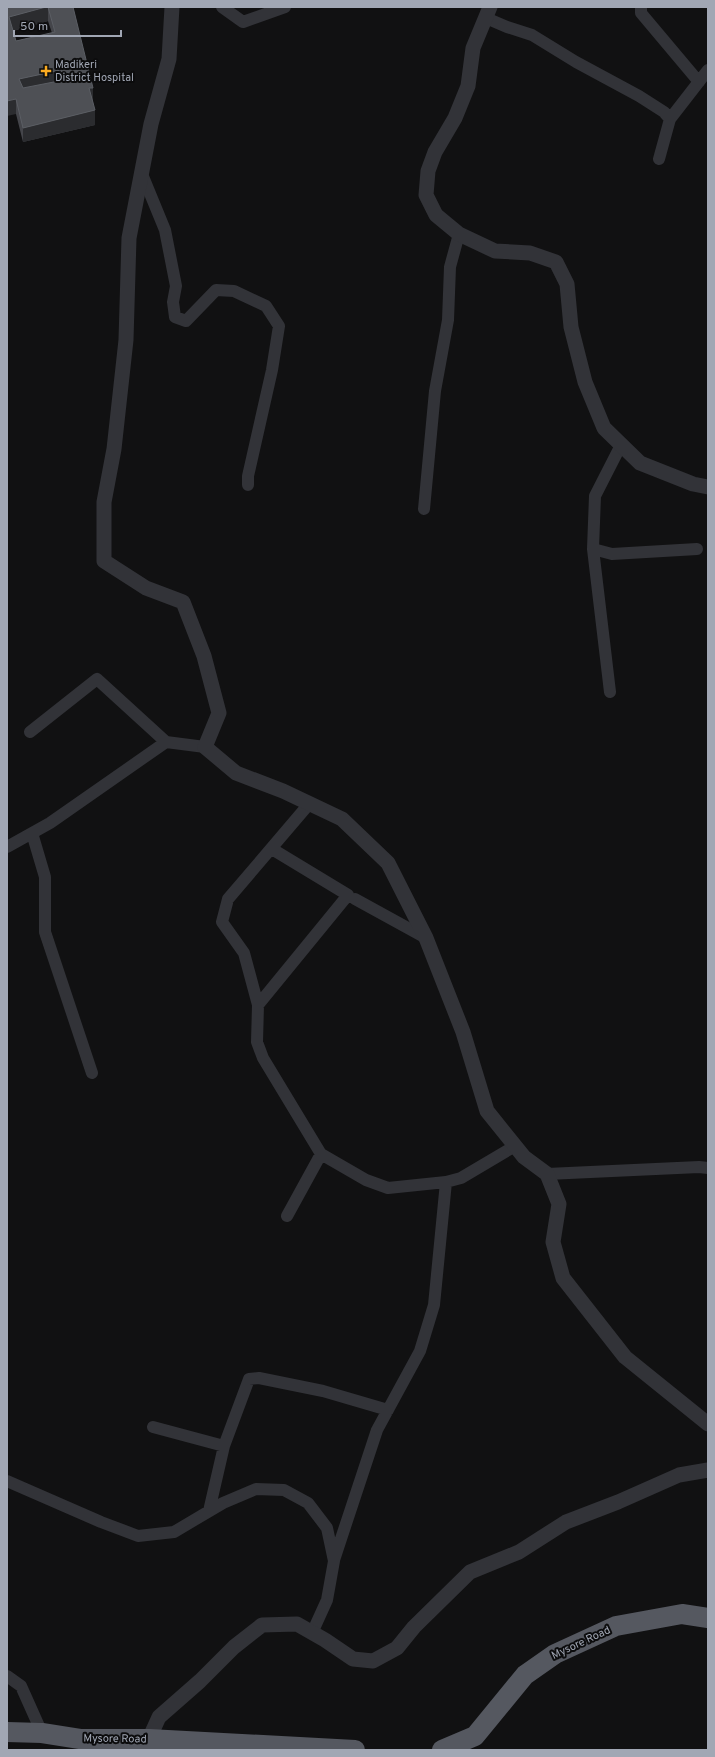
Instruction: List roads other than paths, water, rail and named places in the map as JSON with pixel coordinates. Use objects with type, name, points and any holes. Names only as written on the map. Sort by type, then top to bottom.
[{"type":"highway","name":"Mysore Road","points":[[442,1750],[474,1736],[524,1675],[555,1654],[616,1626],[682,1614],[708,1618]]},
{"type":"highway","name":"Mysore Road","points":[[7,1732],[42,1733],[83,1744],[160,1743],[355,1750]]},
{"type":"street","points":[[172,7],[169,59],[151,124],[129,238],[126,340],[114,449],[104,502],[104,561],[146,588],[183,602],[204,656],[219,713],[205,747]]},
{"type":"street","points":[[222,7],[243,22],[285,7]]},
{"type":"street","points":[[641,7],[641,13],[698,82]]},
{"type":"street","points":[[670,119],[664,112],[639,96],[576,62],[532,35],[507,27],[488,12],[473,48],[468,86],[455,118],[435,152],[428,171],[426,195],[436,215],[459,234],[495,251],[530,253],[556,262],[567,284],[571,327],[585,382],[604,428],[640,463],[693,484],[708,487]]},
{"type":"street","points":[[658,159],[670,119],[708,70]]},
{"type":"street","points":[[142,174],[165,230],[176,286],[173,302],[175,317],[186,321],[216,290],[234,291],[266,306],[279,326],[272,370],[248,476],[248,485]]},
{"type":"street","points":[[424,509],[435,390],[448,320],[450,267],[459,234]]},
{"type":"street","points":[[610,692],[593,549],[595,496],[621,445]]},
{"type":"street","points":[[593,549],[612,554],[697,549]]},
{"type":"street","points":[[30,732],[97,679],[166,742],[205,747],[236,773],[283,791],[342,819],[388,863],[426,938],[463,1032],[487,1111],[524,1157],[548,1174],[559,1204],[553,1242],[563,1278],[625,1357],[708,1424]]},
{"type":"street","points":[[7,847],[50,823],[166,742]]},
{"type":"street","points":[[309,804],[228,899],[222,922],[244,953],[258,1006],[257,1042],[264,1058],[321,1154],[366,1180],[388,1188],[446,1182],[461,1178],[515,1146]]},
{"type":"street","points":[[32,833],[45,877],[45,932],[92,1073]]},
{"type":"street","points":[[258,1006],[348,894],[272,849]]},
{"type":"street","points":[[355,899],[426,938]]},
{"type":"street","points":[[287,1216],[321,1154]]},
{"type":"street","points":[[548,1174],[699,1167],[708,1168]]},
{"type":"street","points":[[312,1632],[327,1600],[334,1561],[377,1430],[420,1351],[434,1306],[446,1182]]},
{"type":"street","points":[[209,1511],[224,1446],[249,1379],[259,1378],[323,1391],[388,1410]]},
{"type":"street","points":[[152,1427],[224,1446]]},
{"type":"street","points":[[160,1743],[159,1717],[234,1647],[262,1625],[297,1624],[353,1659],[373,1661],[397,1648],[414,1627],[470,1572],[519,1552],[566,1522],[679,1475],[708,1470]]},
{"type":"street","points":[[7,1481],[101,1522],[138,1536],[174,1532],[223,1503],[256,1490],[284,1490],[308,1502],[327,1528],[334,1561]]},
{"type":"street","points":[[7,1676],[21,1686],[42,1733]]},
{"type":"place","name":"Madikeri District Hospital","points":[[46,71]]}]
